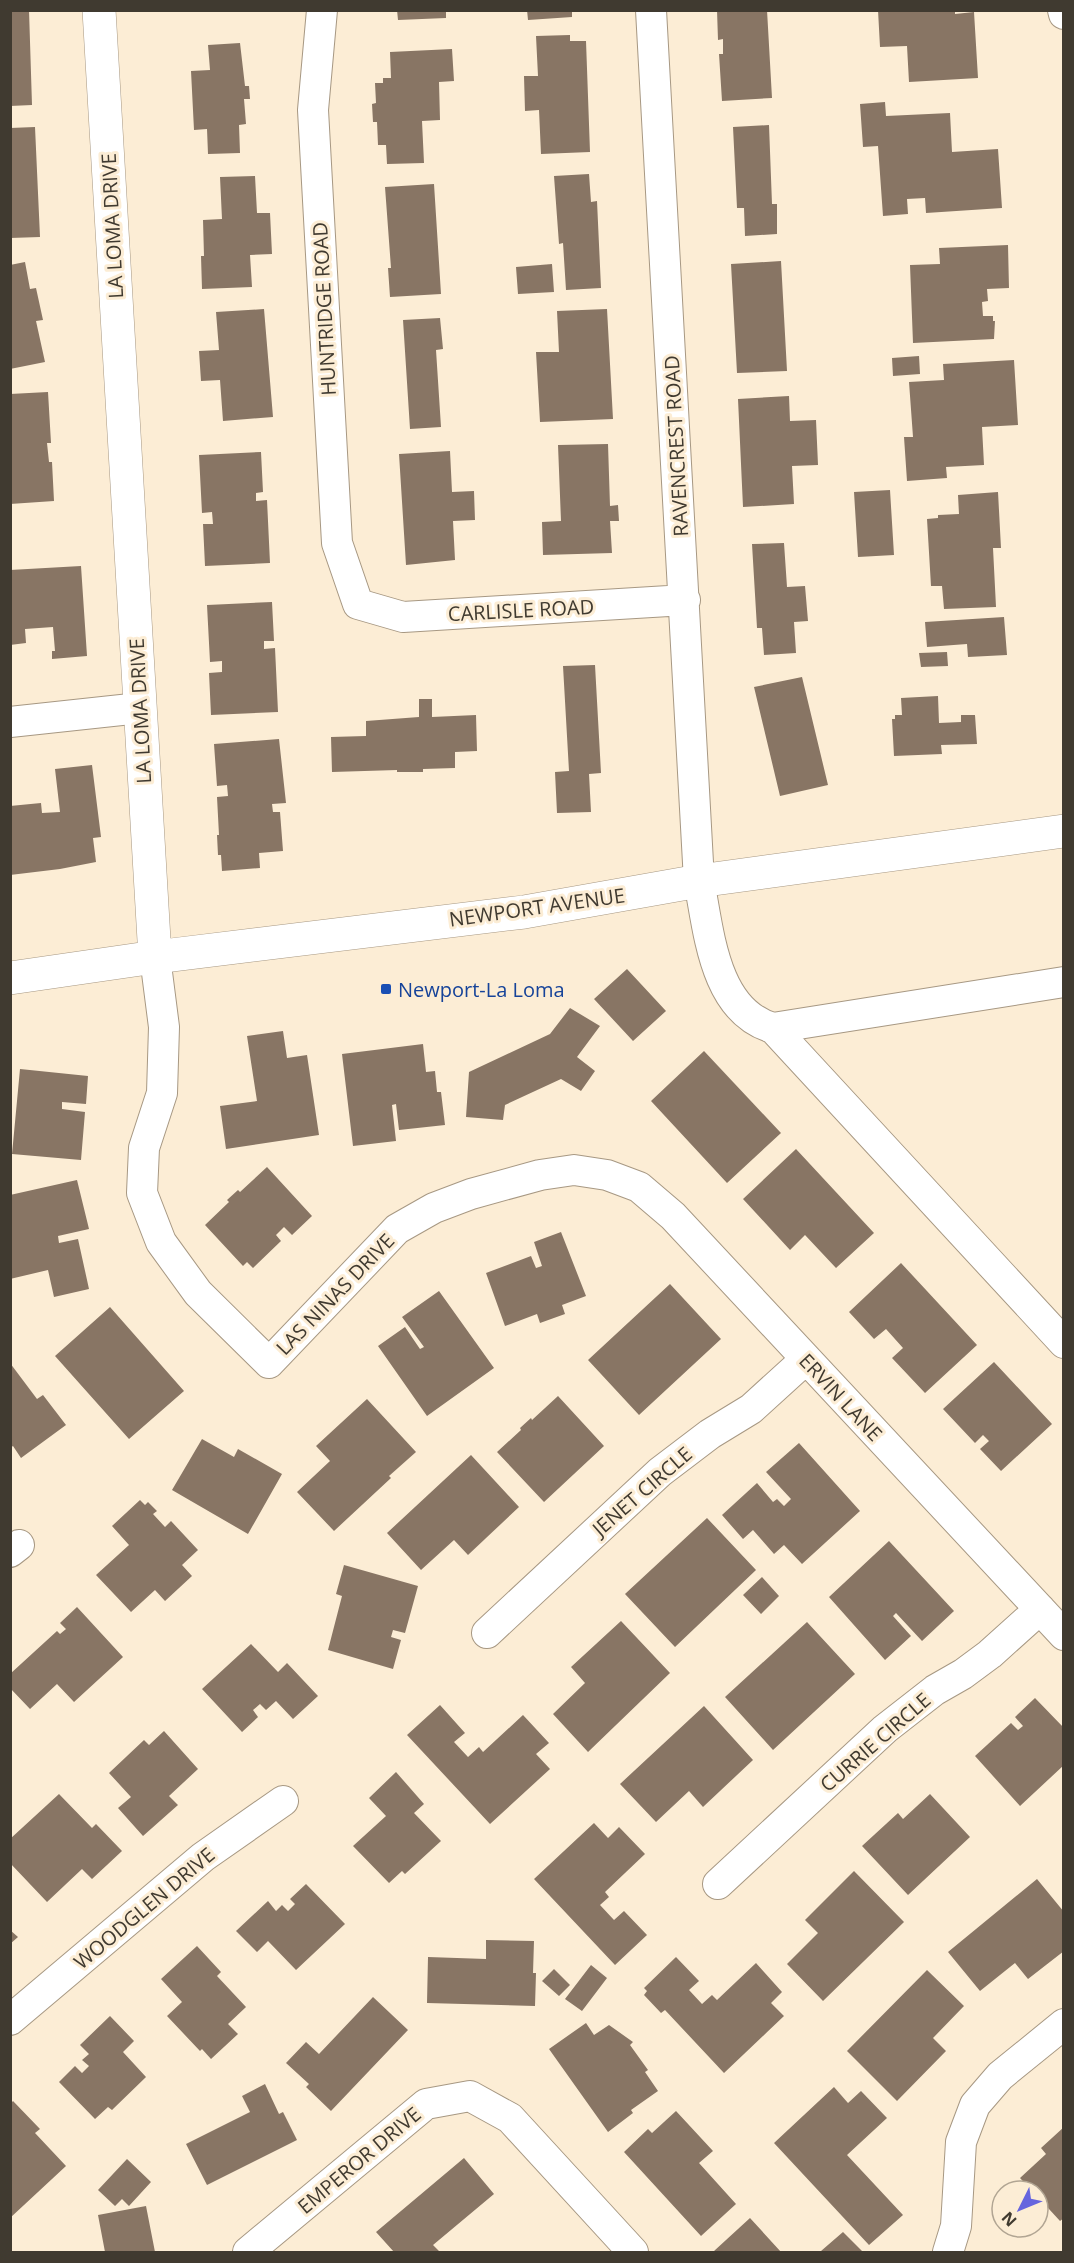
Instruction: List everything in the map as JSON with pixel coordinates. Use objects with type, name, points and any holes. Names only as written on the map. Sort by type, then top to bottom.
[{"type":"main road","name":"LA LOMA DRIVE","points":[[99,10],[155,957]]},
{"type":"main road","name":"NEWPORT AVENUE","points":[[10,978],[155,957],[524,912],[699,881],[1064,831]]},
{"type":"street","name":"HUNTRIDGE ROAD","points":[[322,10],[313,110],[337,543],[358,604]]},
{"type":"street","name":"RAVENCREST ROAD","points":[[651,10],[699,881],[715,964],[731,996],[757,1023],[773,1028],[1064,1343]]},
{"type":"street","name":"CARLISLE ROAD","points":[[358,604],[403,616],[685,600]]},
{"type":"street","points":[[10,722],[140,708]]},
{"type":"street","name":"LA LOMA DRIVE","points":[[155,957],[164,1027],[162,1092],[144,1148],[142,1193],[161,1242],[198,1293],[269,1363]]},
{"type":"street","points":[[773,1028],[1064,982]]},
{"type":"street","name":"LAS NINAS DRIVE","points":[[269,1363],[397,1229],[434,1208],[471,1194],[540,1175],[574,1170],[607,1175]]},
{"type":"street","name":"ERVIN LANE","points":[[607,1175],[639,1187],[673,1216],[1064,1635]]},
{"type":"street","name":"JENET CIRCLE","points":[[487,1633],[660,1472],[710,1434],[751,1409],[806,1359]]},
{"type":"street","name":"CURRIE CIRCLE","points":[[718,1884],[885,1729],[935,1690],[963,1674],[990,1654],[1040,1609]]},
{"type":"street","name":"WOODGLEN DRIVE","points":[[10,2020],[202,1857],[283,1802]]},
{"type":"street","points":[[948,2253],[956,2226],[961,2142],[975,2105],[1000,2076],[1064,2024]]},
{"type":"street","name":"EMPEROR DRIVE","points":[[248,2253],[426,2104],[470,2096],[510,2118],[633,2253]]},
{"type":"building","points":[[10,10],[29,10],[32,105],[10,106]]},
{"type":"building","points":[[397,10],[446,10],[446,18],[398,20]]},
{"type":"building","points":[[527,10],[572,10],[572,17],[528,20]]},
{"type":"building","points":[[717,10],[767,10],[772,98],[722,101],[719,54],[723,54],[723,39],[718,40]]},
{"type":"building","points":[[878,10],[955,10],[955,14],[974,12],[978,78],[909,82],[907,46],[880,47]]},
{"type":"building","points":[[570,35],[570,41],[586,41],[590,152],[541,154],[539,110],[525,111],[524,76],[538,76],[536,36]]},
{"type":"building","points":[[240,43],[245,86],[249,86],[250,99],[244,99],[246,124],[239,125],[240,153],[208,154],[207,129],[194,130],[191,71],[210,70],[208,45]]},
{"type":"building","points":[[452,49],[454,81],[439,82],[440,120],[422,121],[424,163],[387,164],[386,145],[378,145],[377,122],[373,122],[372,104],[376,103],[375,83],[383,83],[383,78],[391,78],[390,52]]},
{"type":"building","points":[[885,102],[886,116],[950,113],[952,152],[998,149],[1002,208],[926,213],[925,198],[907,199],[908,214],[883,216],[878,146],[863,147],[860,104]]},
{"type":"building","points":[[769,125],[772,204],[777,204],[777,234],[745,236],[744,208],[737,208],[733,127]]},
{"type":"building","points":[[35,127],[40,237],[10,238],[10,128]]},
{"type":"building","points":[[589,174],[591,202],[597,201],[601,288],[566,290],[563,243],[559,244],[554,176]]},
{"type":"building","points":[[255,176],[257,213],[270,213],[272,254],[250,255],[252,287],[202,289],[203,220],[222,219],[220,177]]},
{"type":"building","points":[[434,184],[441,294],[390,297],[388,268],[391,268],[385,187]]},
{"type":"building","points":[[1008,245],[1009,288],[987,289],[988,301],[982,302],[983,316],[993,316],[993,321],[995,321],[994,339],[913,343],[910,265],[940,264],[939,248]]},
{"type":"building","points":[[781,261],[787,371],[737,373],[731,264]]},
{"type":"building","points":[[25,262],[30,289],[36,288],[43,320],[36,321],[45,362],[10,369],[10,265]]},
{"type":"building","points":[[552,264],[554,292],[518,294],[516,267]]},
{"type":"building","points":[[264,309],[273,417],[223,421],[220,380],[201,381],[199,351],[219,350],[216,312]]},
{"type":"building","points":[[607,309],[613,419],[540,422],[536,352],[559,352],[557,311]]},
{"type":"building","points":[[440,318],[443,349],[436,350],[441,427],[410,429],[403,320]]},
{"type":"building","points":[[919,356],[920,374],[893,376],[892,358]]},
{"type":"building","points":[[1014,360],[1018,425],[982,427],[984,465],[946,467],[947,478],[907,481],[904,437],[913,437],[909,382],[944,380],[943,364]]},
{"type":"building","points":[[48,392],[51,443],[47,443],[49,462],[52,462],[54,501],[10,504],[10,394]]},
{"type":"building","points":[[789,396],[790,421],[816,420],[818,465],[792,466],[794,504],[743,507],[738,399]]},
{"type":"building","points":[[608,444],[610,506],[618,505],[619,521],[610,521],[612,553],[543,555],[542,522],[561,521],[558,445]]},
{"type":"building","points":[[450,451],[452,492],[474,491],[475,520],[453,521],[455,560],[406,565],[399,454]]},
{"type":"building","points":[[261,452],[263,492],[256,493],[256,501],[267,500],[270,563],[205,566],[203,524],[213,524],[212,512],[202,513],[199,455]]},
{"type":"building","points":[[890,490],[894,555],[858,557],[854,492]]},
{"type":"building","points":[[998,492],[1001,548],[993,548],[996,607],[944,609],[942,586],[931,586],[927,519],[938,518],[938,515],[959,514],[958,495]]},
{"type":"building","points":[[784,543],[787,587],[805,586],[808,621],[794,622],[796,653],[764,655],[762,628],[757,628],[752,544]]},
{"type":"building","points":[[81,566],[87,656],[52,659],[52,651],[55,651],[53,627],[25,629],[26,643],[10,645],[10,570]]},
{"type":"building","points":[[272,602],[274,641],[264,641],[264,649],[275,648],[278,712],[211,715],[209,673],[222,672],[222,661],[210,662],[207,605]]},
{"type":"building","points":[[1004,617],[1007,655],[968,657],[967,644],[927,647],[925,622]]},
{"type":"building","points":[[947,652],[948,666],[921,667],[919,653]]},
{"type":"building","points":[[595,665],[601,773],[589,774],[591,812],[557,813],[555,772],[569,771],[563,666]]},
{"type":"building","points":[[802,677],[828,785],[780,796],[754,687]]},
{"type":"building","points":[[938,696],[939,723],[961,722],[961,715],[975,715],[977,744],[941,745],[942,754],[894,756],[892,719],[895,719],[895,715],[902,715],[901,698]]},
{"type":"building","points":[[419,699],[432,699],[432,717],[476,715],[477,751],[455,752],[455,768],[423,769],[423,772],[397,772],[397,770],[332,772],[331,737],[366,736],[366,721],[419,717]]},
{"type":"building","points":[[279,739],[286,803],[272,804],[273,812],[280,812],[283,851],[259,853],[260,868],[222,871],[221,855],[218,855],[217,797],[228,796],[227,785],[217,786],[214,744]]},
{"type":"building","points":[[92,765],[101,837],[93,838],[96,862],[10,875],[10,806],[41,803],[42,813],[60,812],[55,769]]},
{"type":"building","points":[[627,969],[666,1011],[633,1041],[594,999]]},
{"type":"building","points":[[570,1008],[600,1026],[577,1057],[595,1071],[581,1091],[561,1079],[505,1105],[503,1120],[466,1117],[469,1072],[550,1034]]},
{"type":"building","points":[[283,1031],[287,1058],[307,1055],[319,1135],[226,1149],[220,1106],[257,1101],[247,1036]]},
{"type":"building","points":[[423,1044],[426,1072],[435,1071],[437,1092],[441,1092],[445,1125],[399,1130],[396,1104],[392,1105],[396,1141],[353,1146],[342,1054]]},
{"type":"building","points":[[704,1051],[781,1133],[727,1183],[651,1101]]},
{"type":"building","points":[[20,1069],[88,1076],[86,1104],[62,1102],[62,1109],[85,1112],[81,1160],[12,1154]]},
{"type":"building","points":[[796,1149],[874,1233],[836,1268],[805,1235],[790,1250],[743,1199]]},
{"type":"building","points":[[267,1167],[312,1216],[292,1235],[284,1227],[276,1235],[281,1241],[253,1268],[247,1262],[243,1266],[205,1225],[229,1202],[227,1200],[238,1190],[240,1192]]},
{"type":"building","points":[[77,1180],[89,1229],[58,1236],[59,1243],[78,1239],[89,1289],[54,1297],[48,1270],[10,1279],[10,1195]]},
{"type":"building","points":[[561,1232],[586,1296],[562,1305],[565,1314],[540,1323],[537,1314],[505,1326],[486,1273],[531,1256],[536,1268],[542,1266],[534,1242]]},
{"type":"building","points":[[901,1263],[977,1345],[925,1393],[892,1358],[903,1348],[886,1329],[874,1339],[849,1312]]},
{"type":"building","points":[[670,1284],[721,1339],[639,1415],[588,1360]]},
{"type":"building","points":[[439,1291],[494,1368],[427,1416],[378,1346],[405,1327],[420,1349],[424,1347],[402,1317]]},
{"type":"building","points":[[110,1307],[184,1391],[129,1439],[55,1356]]},
{"type":"building","points":[[994,1362],[1052,1424],[1001,1471],[980,1449],[989,1441],[983,1435],[975,1443],[943,1409]]},
{"type":"building","points":[[10,1363],[37,1399],[43,1395],[66,1425],[21,1458],[13,1446],[10,1448]]},
{"type":"building","points":[[558,1396],[604,1446],[544,1502],[497,1452],[521,1430],[520,1428]]},
{"type":"building","points":[[367,1399],[416,1452],[334,1531],[297,1492],[330,1461],[316,1446]]},
{"type":"building","points":[[202,1439],[234,1457],[238,1449],[282,1474],[248,1534],[172,1490]]},
{"type":"building","points":[[799,1443],[860,1511],[802,1564],[784,1545],[774,1554],[753,1530],[743,1539],[722,1515],[757,1483],[773,1502],[777,1499],[784,1506],[791,1499],[766,1472]]},
{"type":"building","points":[[471,1455],[519,1507],[468,1555],[454,1540],[421,1570],[387,1533]]},
{"type":"building","points":[[140,1500],[145,1505],[148,1502],[157,1511],[153,1514],[165,1527],[171,1521],[198,1550],[182,1565],[192,1576],[165,1601],[155,1590],[131,1612],[96,1575],[129,1545],[112,1526]]},
{"type":"building","points":[[707,1518],[756,1570],[675,1647],[625,1594]]},
{"type":"building","points":[[889,1541],[954,1611],[922,1641],[896,1613],[893,1616],[911,1636],[885,1660],[829,1597]]},
{"type":"building","points":[[344,1565],[418,1586],[405,1633],[393,1630],[391,1637],[401,1640],[393,1669],[328,1650],[342,1596],[336,1594]]},
{"type":"building","points":[[762,1577],[779,1596],[761,1614],[743,1595]]},
{"type":"building","points":[[77,1607],[123,1657],[74,1702],[57,1684],[30,1709],[10,1688],[10,1674],[57,1631],[60,1634],[66,1629],[60,1623]]},
{"type":"building","points":[[621,1621],[670,1673],[588,1752],[553,1714],[585,1683],[571,1667]]},
{"type":"building","points":[[807,1622],[855,1674],[773,1750],[725,1697]]},
{"type":"building","points":[[251,1644],[278,1672],[287,1663],[318,1696],[293,1719],[276,1701],[266,1710],[260,1704],[253,1710],[258,1717],[242,1732],[202,1689]]},
{"type":"building","points":[[1035,1698],[1064,1728],[1064,1765],[1020,1806],[975,1756],[1011,1723],[1018,1730],[1023,1726],[1015,1717]]},
{"type":"building","points":[[440,1705],[465,1733],[454,1742],[468,1757],[479,1747],[483,1752],[523,1715],[549,1743],[536,1754],[550,1769],[490,1824],[407,1735]]},
{"type":"building","points":[[704,1706],[753,1760],[703,1807],[689,1791],[656,1822],[620,1784]]},
{"type":"building","points":[[164,1731],[198,1769],[169,1796],[178,1805],[143,1836],[118,1808],[131,1797],[109,1773],[144,1740],[149,1745]]},
{"type":"building","points":[[396,1772],[424,1804],[414,1813],[441,1841],[405,1874],[402,1871],[389,1883],[353,1846],[386,1816],[369,1798]]},
{"type":"building","points":[[59,1794],[92,1828],[96,1824],[122,1851],[92,1879],[82,1869],[47,1902],[10,1863],[10,1839]]},
{"type":"building","points":[[930,1794],[970,1837],[908,1895],[862,1846],[898,1813],[903,1819]]},
{"type":"building","points":[[594,1823],[608,1838],[619,1827],[645,1854],[605,1892],[609,1897],[600,1905],[614,1920],[624,1911],[647,1935],[615,1965],[534,1879]]},
{"type":"building","points":[[854,1871],[904,1922],[823,2001],[787,1964],[818,1933],[805,1920]]},
{"type":"building","points":[[1037,1879],[1064,1912],[1064,1951],[1028,1979],[1015,1963],[980,1991],[948,1952]]},
{"type":"building","points":[[306,1884],[345,1924],[296,1970],[268,1941],[257,1952],[236,1931],[268,1901],[276,1911],[282,1905],[288,1911],[295,1904],[290,1899]]},
{"type":"building","points":[[10,1930],[18,1937],[10,1944]]},
{"type":"building","points":[[486,1940],[534,1941],[535,2006],[427,2003],[428,1957],[486,1959]]},
{"type":"building","points":[[197,1946],[221,1972],[217,1976],[246,2007],[228,2024],[238,2034],[211,2059],[202,2049],[200,2051],[167,2016],[182,2002],[161,1979]]},
{"type":"building","points":[[676,1957],[699,1981],[689,1990],[702,2004],[712,1995],[717,2000],[756,1963],[782,1992],[771,2003],[784,2016],[724,2073],[665,2010],[661,2013],[644,1995],[647,1991],[644,1988]]},
{"type":"building","points":[[591,1965],[607,1978],[582,2011],[565,1999]]},
{"type":"building","points":[[554,1969],[570,1985],[559,1996],[542,1981]]},
{"type":"building","points":[[927,1970],[964,2006],[933,2038],[946,2051],[897,2101],[847,2051]]},
{"type":"building","points":[[373,1997],[408,2030],[331,2111],[306,2087],[309,2084],[286,2063],[306,2042],[319,2054]]},
{"type":"building","points":[[110,2016],[134,2041],[123,2052],[146,2077],[112,2110],[108,2107],[95,2119],[59,2082],[75,2066],[82,2073],[89,2066],[82,2060],[89,2054],[80,2045]]},
{"type":"building","points":[[586,2023],[594,2035],[609,2025],[633,2042],[630,2045],[648,2070],[645,2072],[658,2091],[631,2110],[633,2113],[608,2132],[549,2049]]},
{"type":"building","points":[[265,2084],[279,2114],[283,2112],[297,2140],[207,2185],[186,2144],[250,2112],[242,2096]]},
{"type":"building","points":[[834,2087],[848,2103],[861,2091],[887,2118],[847,2155],[903,2215],[869,2245],[774,2143]]},
{"type":"building","points":[[13,2101],[40,2129],[35,2133],[66,2166],[10,2218],[10,2104]]},
{"type":"building","points":[[676,2111],[713,2151],[699,2163],[736,2204],[701,2236],[624,2152],[648,2129],[652,2133]]},
{"type":"building","points":[[1064,2127],[1064,2218],[1060,2221],[1050,2210],[1050,2179],[1020,2178],[1046,2154],[1041,2148]]},
{"type":"building","points":[[464,2158],[494,2194],[433,2245],[440,2252],[394,2252],[376,2232]]},
{"type":"building","points":[[127,2159],[151,2182],[129,2206],[122,2199],[115,2206],[98,2190]]},
{"type":"building","points":[[146,2206],[155,2252],[105,2252],[98,2215]]},
{"type":"building","points":[[750,2218],[781,2252],[714,2251]]},
{"type":"building","points":[[843,2232],[863,2252],[821,2251]]},
{"type":"place","name":"Newport-La Loma","points":[[386,989]]}]
